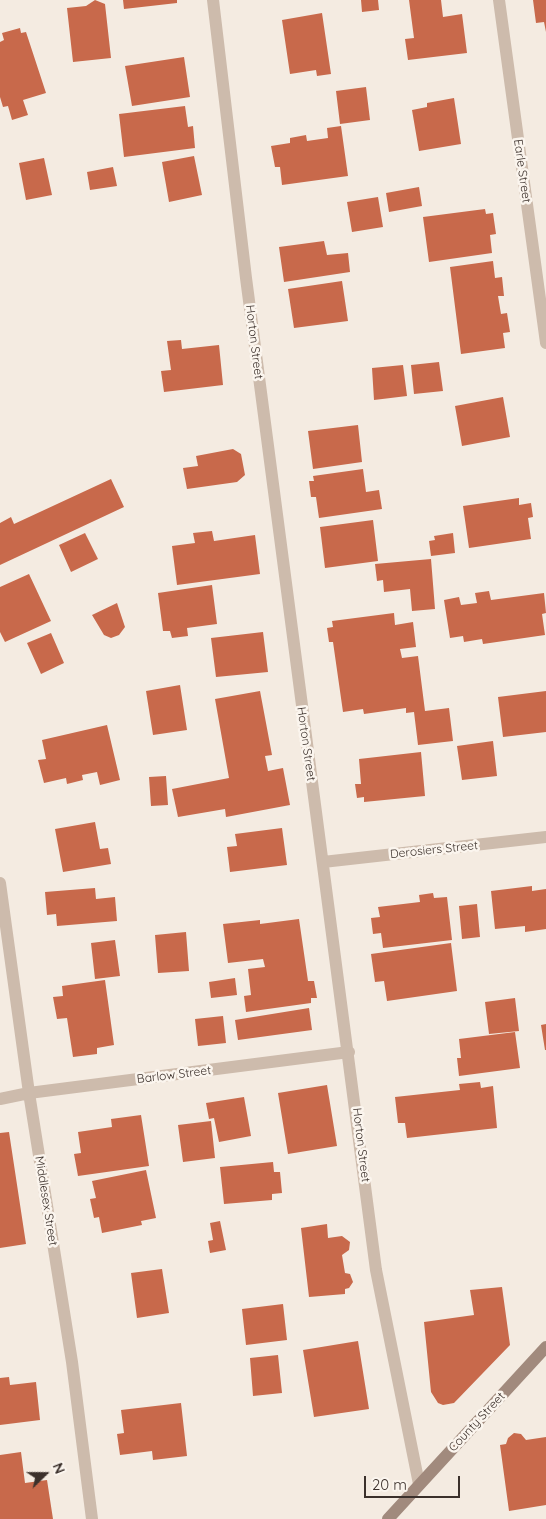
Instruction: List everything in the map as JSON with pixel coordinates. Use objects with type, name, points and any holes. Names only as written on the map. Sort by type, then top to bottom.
[{"type":"street","name":"Horton Street","points":[[213,0],[246,278],[349,1052],[376,1270],[419,1484]]},
{"type":"street","name":"Earle Street","points":[[499,0],[546,343]]},
{"type":"street","name":"Derosiers Street","points":[[323,862],[546,837]]},
{"type":"street","name":"Middlesex Street","points":[[0,883],[29,1093],[72,1362],[92,1519]]},
{"type":"street","name":"Barlow Street","points":[[0,1099],[29,1093],[349,1052]]},
{"type":"street","name":"County Street","points":[[388,1519],[546,1347]]},
{"type":"building","points":[[95,0],[105,4],[111,58],[73,62],[67,8],[86,6]]},
{"type":"building","points":[[123,0],[177,0],[177,3],[124,9]]},
{"type":"building","points":[[361,0],[378,0],[379,10],[362,12]]},
{"type":"building","points":[[409,0],[441,0],[443,17],[462,14],[467,53],[408,60],[405,39],[414,38]]},
{"type":"building","points":[[533,0],[546,0],[546,32],[544,22],[536,23]]},
{"type":"building","points":[[322,13],[331,74],[317,76],[316,70],[290,74],[282,20]]},
{"type":"building","points":[[20,28],[21,33],[26,32],[46,93],[23,100],[28,115],[12,120],[8,106],[3,107],[0,97],[0,42],[4,40],[2,33]]},
{"type":"building","points":[[184,57],[190,97],[132,106],[125,66]]},
{"type":"building","points":[[366,87],[370,120],[340,124],[336,91]]},
{"type":"building","points":[[454,98],[461,144],[419,151],[412,110],[427,107],[427,103]]},
{"type":"building","points":[[185,106],[188,127],[193,126],[195,148],[124,157],[119,114]]},
{"type":"building","points":[[341,126],[348,176],[282,185],[280,167],[275,167],[271,146],[290,143],[290,138],[306,135],[307,141],[328,138],[327,128]]},
{"type":"building","points":[[194,156],[202,195],[169,202],[162,162]]},
{"type":"building","points":[[44,158],[52,195],[26,200],[19,163]]},
{"type":"building","points":[[113,167],[117,186],[90,190],[87,172]]},
{"type":"building","points":[[419,187],[422,206],[389,212],[386,193]]},
{"type":"building","points":[[378,197],[383,227],[352,232],[347,202]]},
{"type":"building","points":[[485,209],[486,214],[493,213],[496,234],[490,235],[492,253],[429,262],[423,217]]},
{"type":"building","points":[[324,241],[327,255],[348,253],[350,272],[284,282],[279,247]]},
{"type":"building","points":[[493,261],[495,278],[502,277],[504,296],[498,296],[501,314],[507,313],[510,332],[503,333],[505,348],[461,354],[450,267]]},
{"type":"building","points":[[342,281],[348,321],[294,328],[288,289]]},
{"type":"building","points":[[181,340],[182,349],[219,345],[223,385],[164,392],[161,371],[171,370],[167,341]]},
{"type":"building","points":[[439,362],[443,391],[414,394],[411,365]]},
{"type":"building","points":[[403,365],[407,396],[374,400],[372,368]]},
{"type":"building","points":[[503,397],[510,437],[462,446],[455,406]]},
{"type":"building","points":[[358,425],[362,462],[313,469],[308,431]]},
{"type":"building","points":[[233,449],[241,454],[245,475],[237,482],[187,489],[183,468],[198,466],[196,456]]},
{"type":"building","points":[[363,469],[366,492],[379,490],[382,509],[319,518],[316,497],[311,497],[309,481],[314,481],[313,476]]},
{"type":"building","points":[[111,479],[124,507],[0,565],[0,523],[11,517],[14,524]]},
{"type":"building","points":[[519,498],[519,505],[531,503],[533,517],[528,518],[531,539],[469,548],[463,506]]},
{"type":"building","points":[[373,520],[378,561],[325,568],[320,527]]},
{"type":"building","points":[[212,531],[214,541],[255,535],[260,574],[177,585],[172,546],[195,543],[193,533]]},
{"type":"building","points":[[85,533],[98,559],[71,572],[59,545]]},
{"type":"building","points":[[453,533],[455,553],[431,556],[429,541],[435,540],[434,536]]},
{"type":"building","points":[[431,559],[435,609],[412,611],[410,589],[384,592],[383,580],[377,581],[375,564]]},
{"type":"building","points":[[29,574],[51,621],[5,642],[0,632],[0,587]]},
{"type":"building","points":[[212,585],[217,624],[187,628],[188,636],[172,638],[170,631],[163,631],[158,593]]},
{"type":"building","points":[[489,591],[491,600],[544,593],[546,613],[542,614],[545,635],[483,644],[482,639],[464,642],[463,636],[450,638],[444,600],[459,597],[461,605],[477,603],[475,593]]},
{"type":"building","points":[[117,603],[125,627],[119,635],[111,638],[104,635],[92,615]]},
{"type":"building","points":[[394,613],[395,625],[413,622],[416,647],[400,649],[402,658],[418,656],[425,711],[449,708],[453,741],[418,745],[414,712],[406,713],[406,708],[364,714],[363,709],[343,712],[333,642],[329,642],[327,628],[333,627],[332,621]]},
{"type":"building","points":[[263,632],[268,672],[216,677],[211,638]]},
{"type":"building","points":[[51,633],[64,663],[41,674],[27,643]]},
{"type":"building","points":[[180,685],[187,730],[153,735],[146,691]]},
{"type":"building","points":[[260,691],[272,755],[265,756],[268,771],[283,768],[290,805],[226,817],[225,809],[178,817],[172,789],[229,778],[215,699]]},
{"type":"building","points":[[546,691],[546,732],[503,737],[498,697]]},
{"type":"building","points":[[107,725],[120,780],[100,785],[97,772],[82,775],[83,780],[67,784],[66,778],[44,783],[38,760],[46,759],[42,740]]},
{"type":"building","points":[[493,741],[497,776],[462,780],[457,746]]},
{"type":"building","points":[[421,752],[425,796],[364,802],[364,797],[357,798],[355,784],[361,784],[359,759]]},
{"type":"building","points":[[166,776],[168,805],[151,806],[149,777]]},
{"type":"building","points":[[95,822],[100,849],[108,848],[111,864],[63,872],[55,829]]},
{"type":"building","points":[[282,828],[287,865],[230,872],[227,847],[237,846],[235,834]]},
{"type":"building","points":[[532,886],[532,891],[546,889],[546,929],[525,932],[525,926],[495,929],[491,891]]},
{"type":"building","points":[[95,888],[96,899],[115,897],[117,921],[57,926],[56,914],[47,915],[45,892]]},
{"type":"building","points":[[433,893],[434,898],[447,897],[452,940],[383,948],[381,933],[373,934],[371,918],[380,917],[378,907],[420,902],[419,895]]},
{"type":"building","points":[[477,904],[480,937],[462,939],[459,906]]},
{"type":"building","points":[[299,919],[308,981],[314,981],[317,998],[311,998],[311,1003],[246,1012],[244,996],[251,995],[248,969],[265,967],[263,959],[228,963],[223,924],[260,920],[260,924]]},
{"type":"building","points":[[186,932],[189,971],[158,973],[155,935]]},
{"type":"building","points":[[115,940],[120,976],[95,979],[91,943]]},
{"type":"building","points":[[451,943],[457,991],[387,1001],[384,981],[375,982],[371,954]]},
{"type":"building","points":[[235,978],[237,995],[211,998],[209,982]]},
{"type":"building","points":[[105,980],[114,1045],[97,1048],[97,1054],[73,1057],[67,1018],[57,1019],[53,997],[63,996],[62,986]]},
{"type":"building","points":[[515,998],[519,1031],[489,1034],[485,1002]]},
{"type":"building","points":[[309,1008],[312,1030],[238,1040],[235,1020]]},
{"type":"building","points":[[223,1016],[226,1043],[198,1046],[195,1019]]},
{"type":"building","points":[[546,1024],[546,1050],[545,1050],[541,1025]]},
{"type":"building","points":[[515,1032],[520,1068],[459,1076],[457,1058],[461,1058],[459,1039]]},
{"type":"building","points":[[480,1082],[481,1088],[493,1086],[497,1128],[407,1138],[405,1123],[398,1123],[395,1097],[460,1090],[459,1084]]},
{"type":"building","points":[[327,1085],[337,1146],[288,1154],[278,1093]]},
{"type":"building","points":[[244,1097],[251,1136],[219,1142],[214,1118],[209,1119],[206,1103]]},
{"type":"building","points":[[141,1115],[149,1166],[78,1176],[74,1154],[81,1153],[78,1132],[112,1127],[111,1119]]},
{"type":"building","points":[[211,1121],[215,1158],[183,1162],[178,1125]]},
{"type":"building","points":[[9,1132],[26,1244],[0,1248],[0,1133]]},
{"type":"building","points":[[273,1162],[274,1172],[280,1172],[282,1193],[272,1194],[272,1200],[224,1204],[220,1167]]},
{"type":"building","points":[[146,1170],[156,1218],[141,1221],[142,1225],[102,1233],[99,1217],[94,1218],[90,1199],[96,1198],[92,1181]]},
{"type":"building","points":[[220,1221],[226,1250],[210,1253],[208,1241],[213,1240],[210,1223]]},
{"type":"building","points":[[327,1224],[328,1238],[342,1236],[350,1242],[349,1250],[342,1255],[345,1273],[350,1274],[353,1282],[349,1288],[345,1289],[345,1294],[309,1297],[301,1228]]},
{"type":"building","points":[[162,1269],[169,1313],[137,1318],[131,1273]]},
{"type":"building","points":[[502,1287],[510,1345],[454,1403],[443,1405],[438,1403],[431,1392],[424,1322],[474,1315],[470,1290]]},
{"type":"building","points":[[283,1304],[287,1340],[246,1345],[242,1309]]},
{"type":"building","points":[[358,1341],[369,1409],[314,1417],[303,1350]]},
{"type":"building","points":[[278,1355],[282,1393],[253,1396],[250,1358]]},
{"type":"building","points":[[9,1377],[10,1385],[36,1382],[40,1420],[0,1425],[0,1378]]},
{"type":"building","points":[[181,1403],[187,1456],[153,1460],[152,1451],[120,1455],[117,1434],[124,1433],[121,1410]]},
{"type":"building","points":[[514,1433],[521,1434],[526,1440],[546,1437],[546,1505],[509,1511],[500,1445],[506,1444],[508,1438]]},
{"type":"building","points":[[21,1452],[25,1483],[47,1480],[53,1519],[0,1519],[0,1455]]}]
